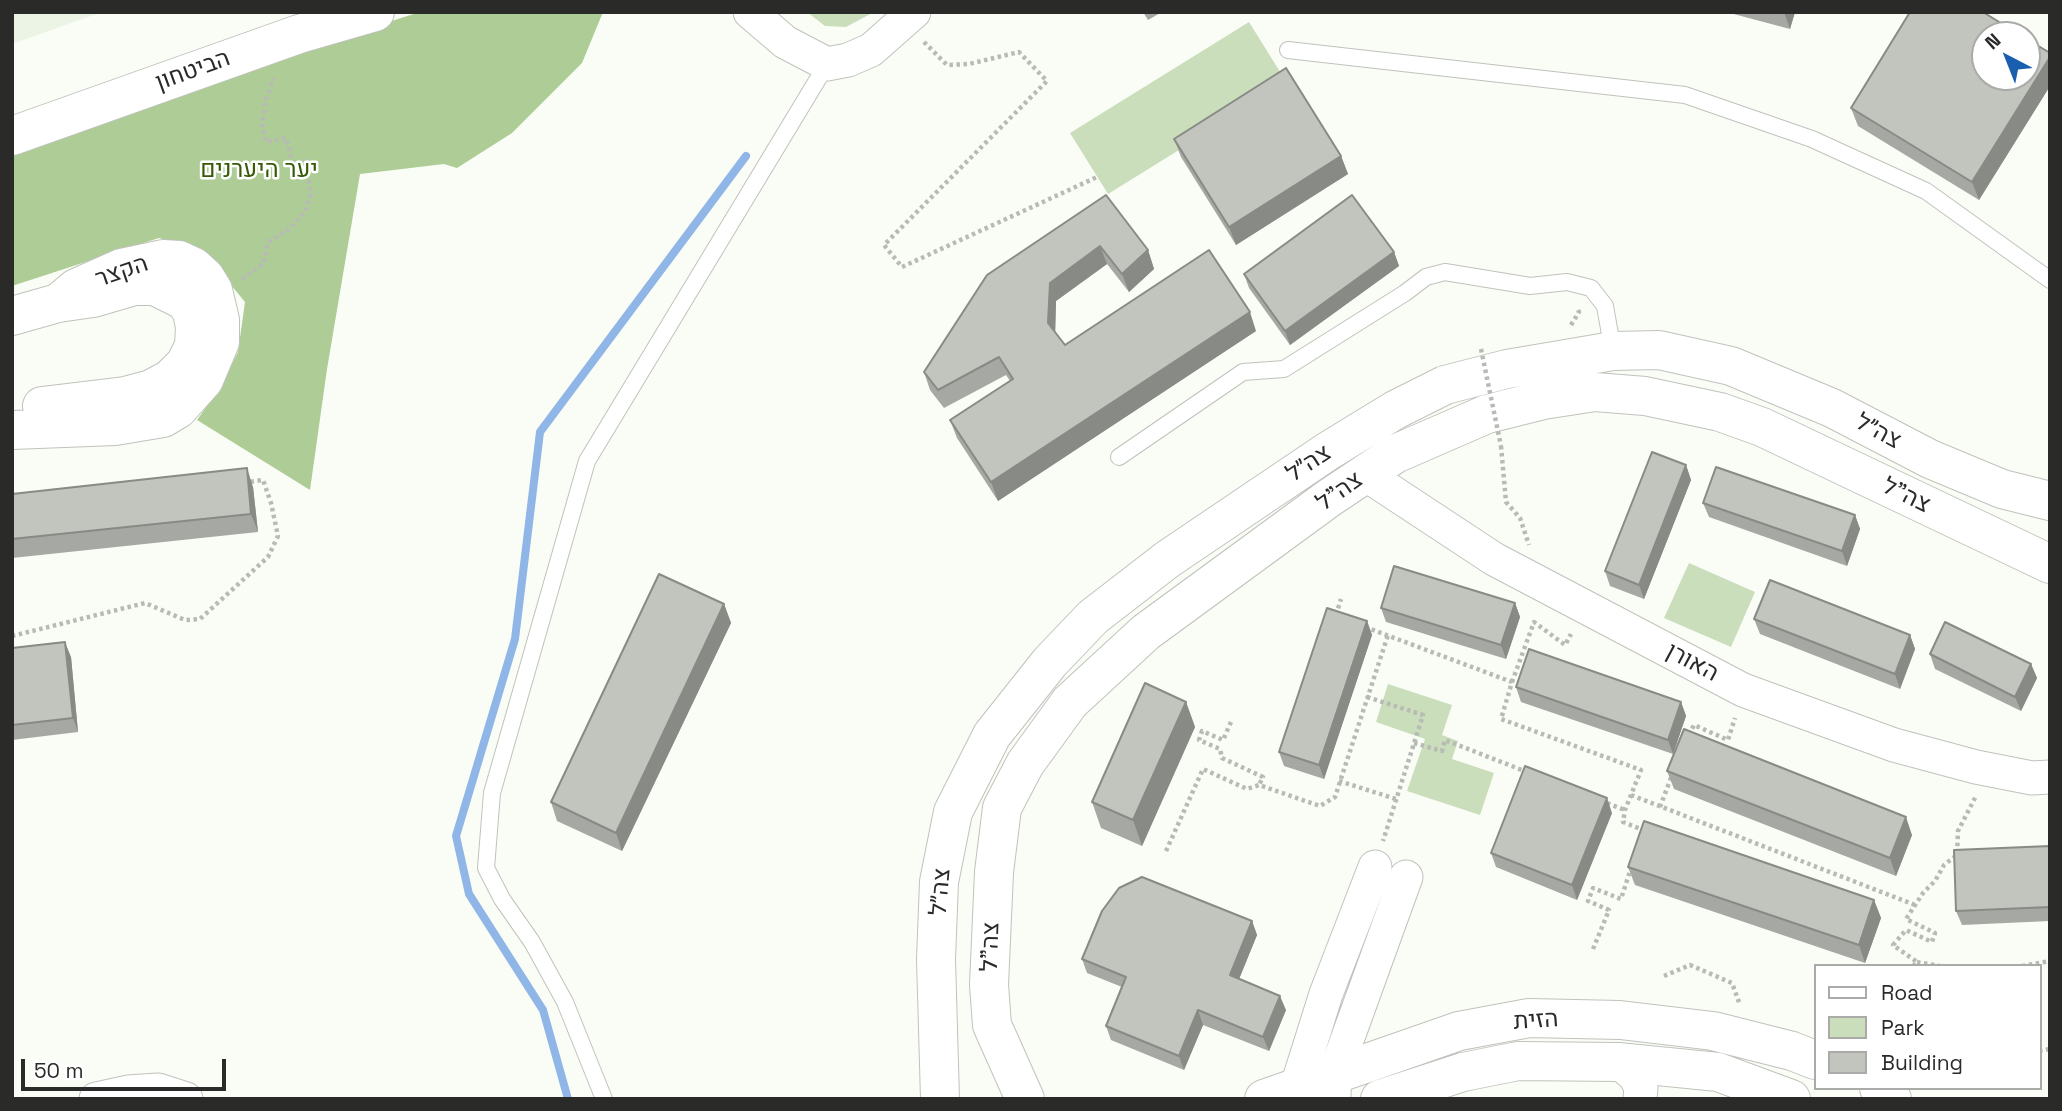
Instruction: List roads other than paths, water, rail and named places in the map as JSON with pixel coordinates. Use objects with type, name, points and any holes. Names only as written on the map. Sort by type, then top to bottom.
[{"type":"main road","name":"הביטחון","points":[[12,136],[299,34],[375,12]]},
{"type":"main road","name":"הקצר","points":[[12,316],[58,303],[76,288],[121,268],[163,258],[178,260],[194,267],[205,277],[204,305]]},
{"type":"main road","points":[[12,409],[125,396],[151,388],[170,379],[185,364],[194,346],[195,327],[204,305],[220,320],[220,342],[204,380],[178,409],[163,418],[115,426],[12,430]]},
{"type":"main road","name":"צה״ל","points":[[940,1099],[936,973],[939,882],[953,812],[992,735],[1050,662],[1093,617],[1168,559],[1328,451],[1395,410],[1445,385],[1507,369],[1613,351],[1659,350],[1731,366],[1832,408],[1930,459],[2003,489],[2050,501]]},
{"type":"main road","name":"צה\"ל","points":[[1025,1099],[992,1025],[989,985],[994,872],[1002,808],[1025,764],[1070,702],[1146,632],[1395,454],[1487,414],[1543,400],[1595,392],[1645,396],[1720,412],[1762,427],[2050,564]]},
{"type":"main road","name":"הזית","points":[[1309,1091],[1459,1031],[1529,1018],[1620,1020],[1713,1031],[1814,1059]]},
{"type":"main road","name":"הזית","points":[[1380,1099],[1462,1072],[1518,1061],[1618,1062],[1718,1072],[1791,1099]]},
{"type":"street","points":[[750,12],[785,42],[827,64],[848,60],[871,50],[908,17]]},
{"type":"street","name":"האורן","points":[[1365,474],[1494,559],[1743,690],[1894,745],[2032,778],[2050,777]]},
{"type":"street","points":[[1309,1091],[1326,994],[1375,867]]},
{"type":"street","points":[[1309,1091],[1406,877]]},
{"type":"street","points":[[1618,1062],[1634,1075],[1641,1087],[1640,1099]]},
{"type":"street","points":[[96,1099],[128,1092],[159,1090],[186,1099]]},
{"type":"lane","points":[[1288,50],[1685,95],[1812,139],[1926,191],[2050,281]]},
{"type":"lane","points":[[604,1099],[565,1002],[486,868],[492,793],[587,461],[827,64]]},
{"type":"lane","points":[[1119,457],[1243,372],[1283,369],[1426,277],[1446,272],[1530,286],[1567,282],[1591,288],[1605,306],[1613,351]]},
{"type":"waterway","points":[[568,1099],[543,1010],[469,894],[456,836],[515,639],[540,432],[746,156]]},
{"type":"park label","name":"יער היערנים","points":[[259,170]]}]
